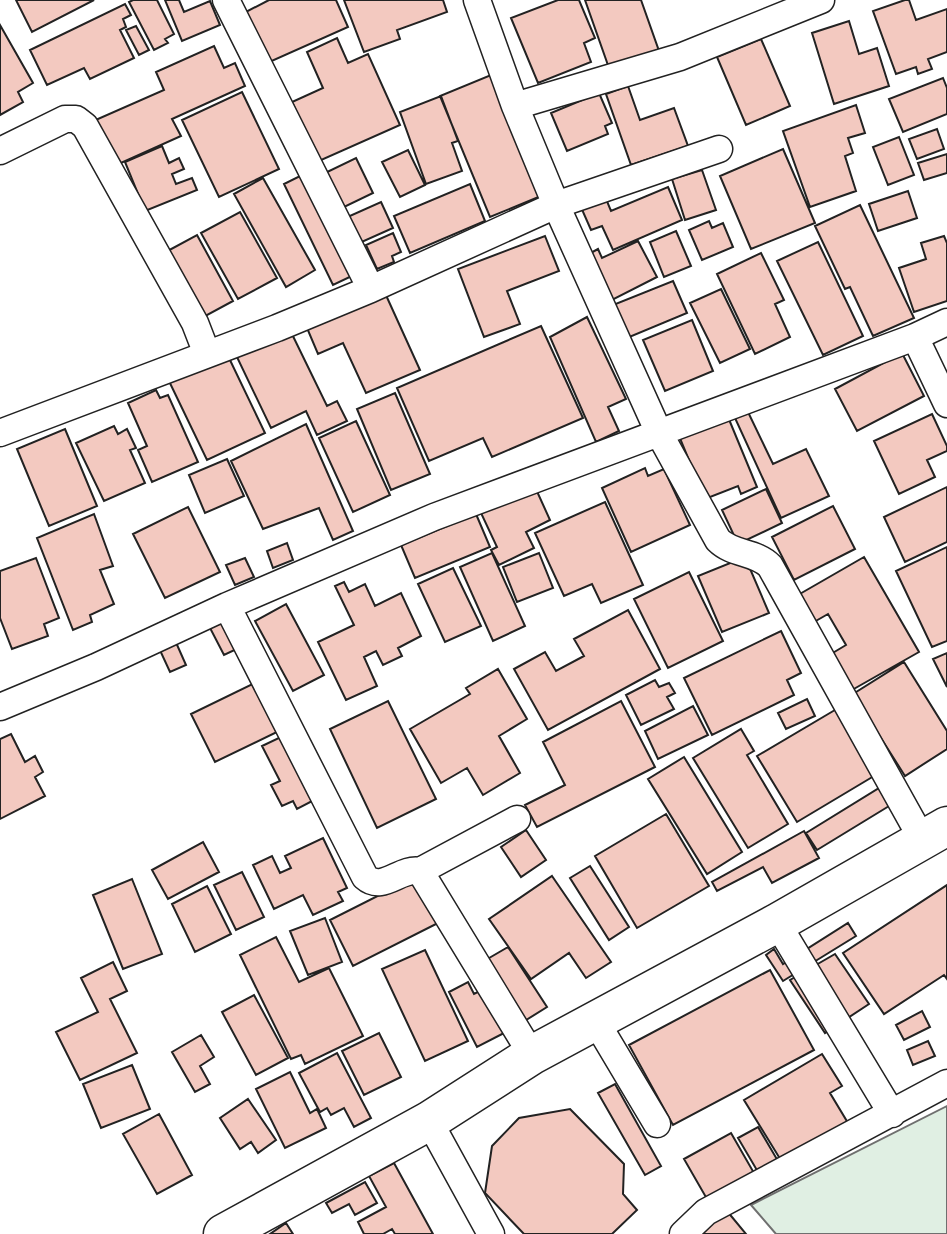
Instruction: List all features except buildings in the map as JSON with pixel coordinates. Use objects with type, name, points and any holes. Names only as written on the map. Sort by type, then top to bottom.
[{"type":"highway","points":[[223,1234],[429,1121],[532,1055],[777,923],[935,833]]},
{"type":"street","points":[[226,0],[371,289]]},
{"type":"street","points":[[477,0],[515,106],[556,205],[659,433],[718,540],[725,547],[762,558],[770,566],[935,833]]},
{"type":"street","points":[[515,106],[680,57],[821,0]]},
{"type":"street","points":[[0,150],[65,119],[76,119],[85,126],[195,323],[207,354]]},
{"type":"street","points":[[0,433],[371,289],[556,205],[719,149]]},
{"type":"street","points":[[0,707],[434,517],[915,337],[947,322]]},
{"type":"street","points":[[915,337],[947,404]]},
{"type":"street","points":[[227,606],[369,881],[381,883],[409,871],[420,871],[517,819]]},
{"type":"street","points":[[420,871],[532,1055]]},
{"type":"street","points":[[777,923],[892,1114]]},
{"type":"street","points":[[595,1020],[657,1124]]},
{"type":"street","points":[[683,1234],[706,1212],[947,1083]]},
{"type":"street","points":[[429,1121],[491,1234]]},
{"type":"green space","points":[[947,1106],[947,1234],[776,1234],[751,1205]]}]
